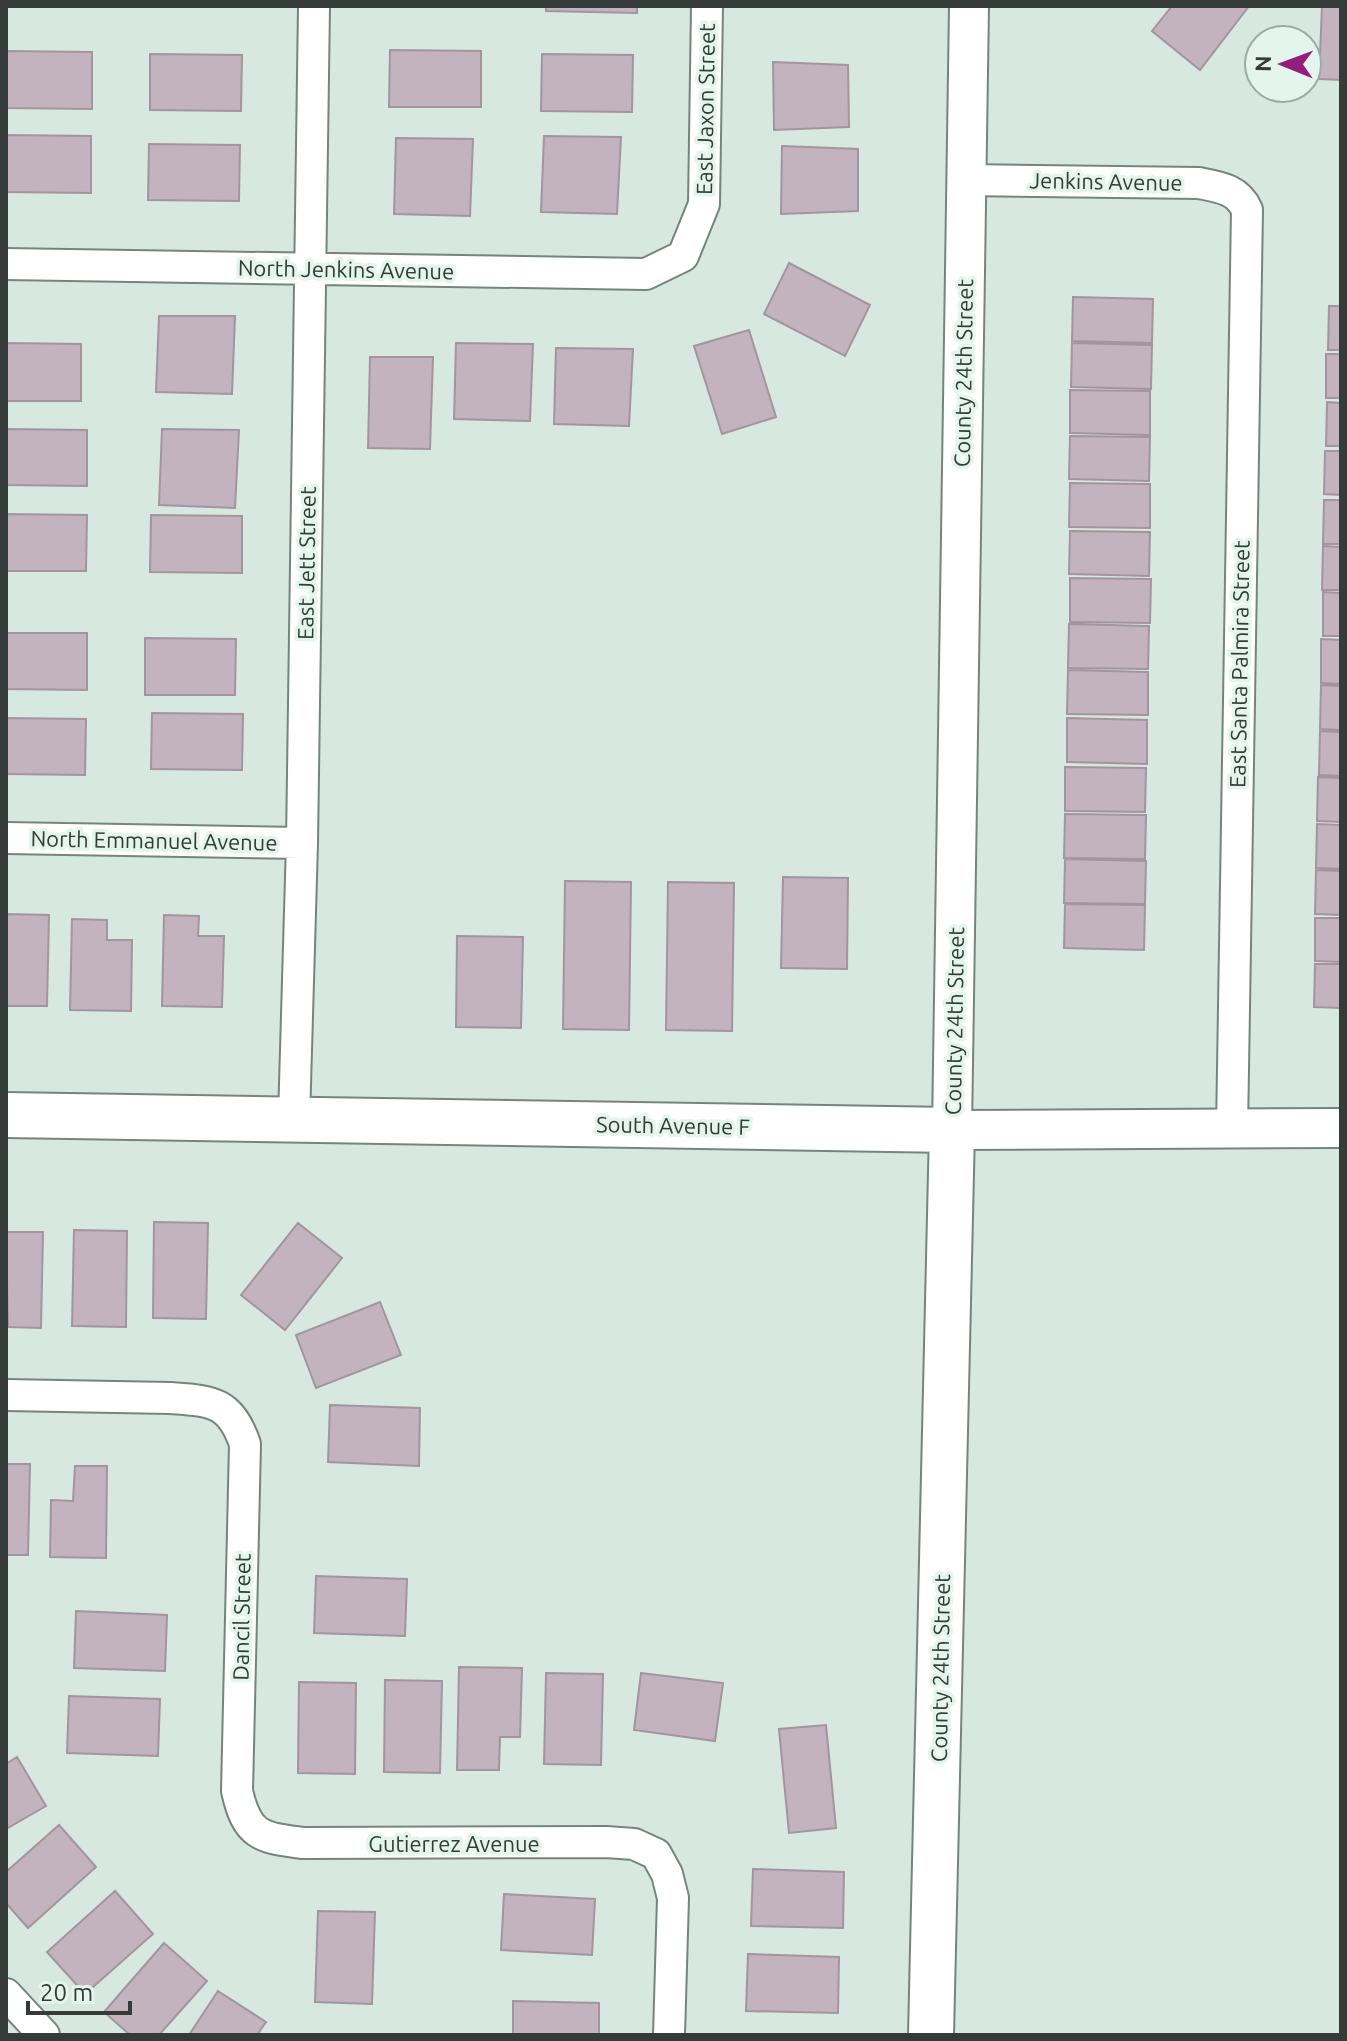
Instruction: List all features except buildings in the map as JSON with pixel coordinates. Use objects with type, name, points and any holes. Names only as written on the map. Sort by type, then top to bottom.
[{"type":"main road","name":"South Avenue F","points":[[6,1115],[952,1130]]},
{"type":"main road","name":"County 24th Street","points":[[931,2035],[952,1130]]},
{"type":"street","name":"East Jett Street","points":[[294,1119],[302,843],[314,6]]},
{"type":"street","name":"East Jaxon Street","points":[[683,256],[704,204],[707,6]]},
{"type":"street","name":"County 24th Street","points":[[952,1130],[969,6]]},
{"type":"street","name":"Jenkins Avenue","points":[[966,180],[1199,183],[1225,188],[1242,199]]},
{"type":"street","name":"East Santa Palmira Street","points":[[1232,1130],[1247,210],[1242,199]]},
{"type":"street","name":"North Jenkins Avenue","points":[[6,264],[646,274],[683,256]]},
{"type":"street","name":"North Emmanuel Avenue","points":[[6,838],[302,843]]},
{"type":"street","name":"South Avenue F","points":[[952,1130],[1341,1128]]},
{"type":"street","name":"Dancil Street","points":[[6,1395],[197,1400],[224,1407],[238,1423],[245,1444],[237,1791],[252,1829]]},
{"type":"street","name":"Gutierrez Avenue","points":[[252,1829],[276,1840],[303,1843],[606,1842],[634,1844],[656,1854],[667,1874],[673,1898],[669,2035]]},
{"type":"street","points":[[6,1994],[44,2035]]}]
